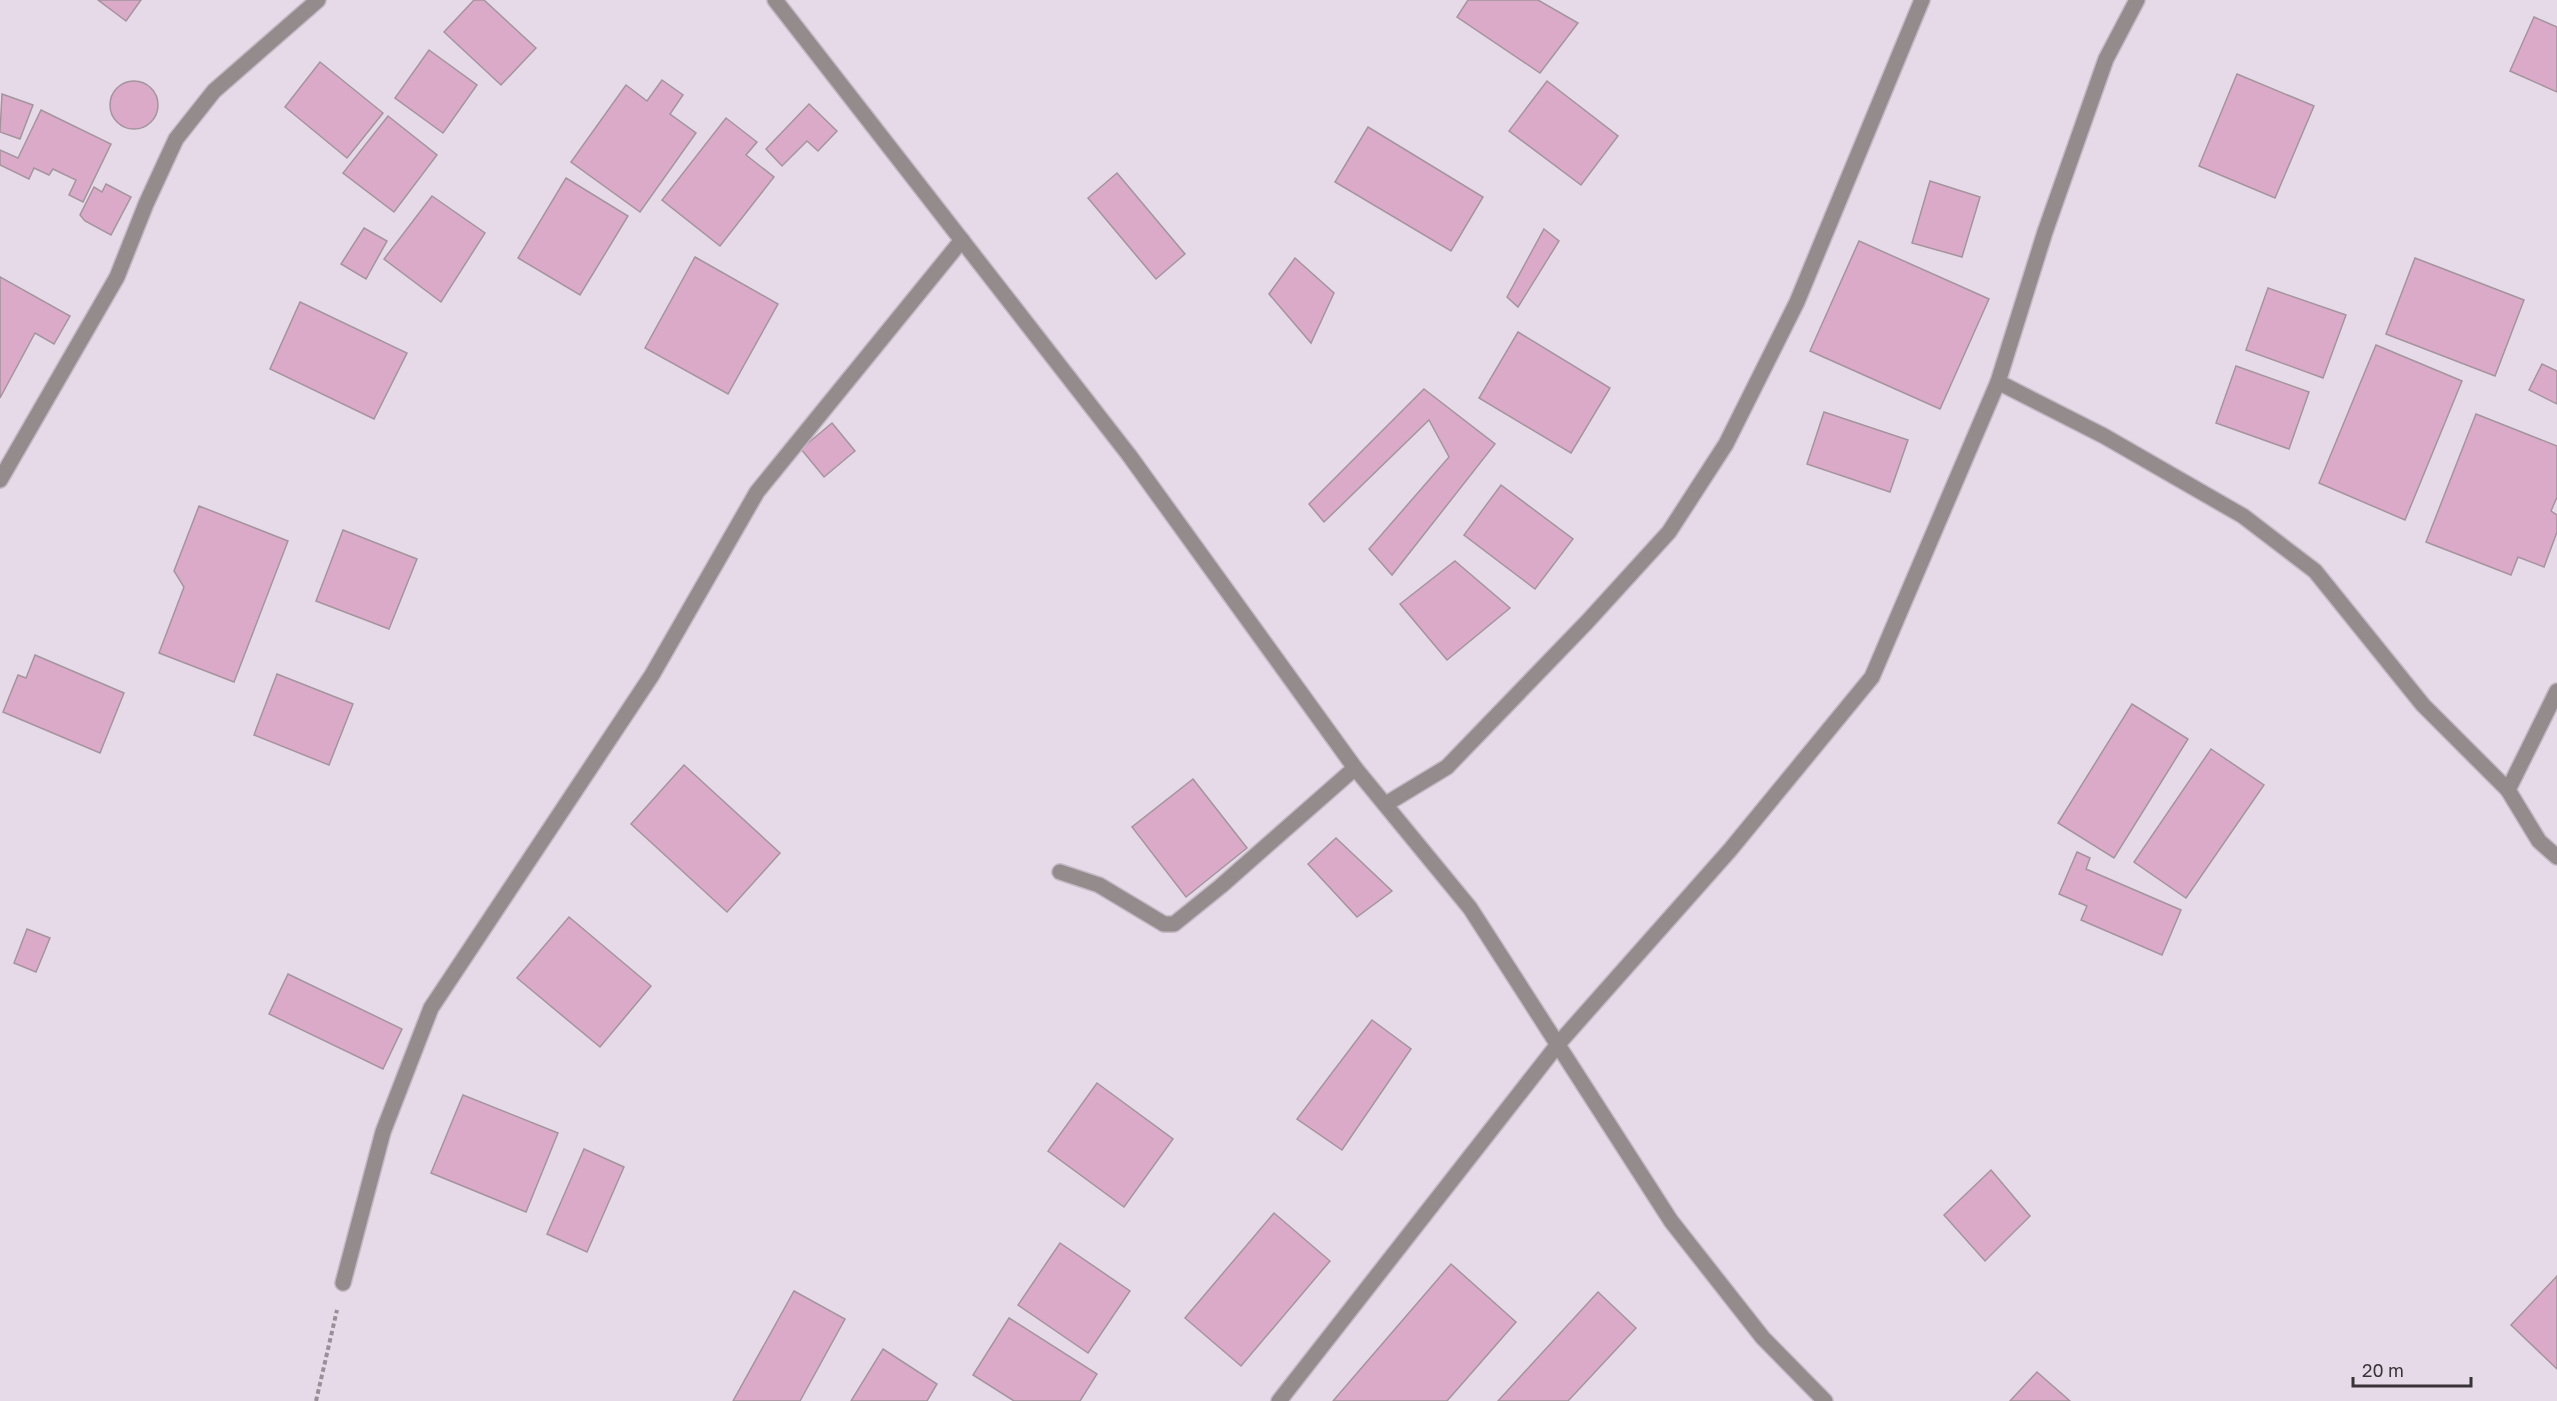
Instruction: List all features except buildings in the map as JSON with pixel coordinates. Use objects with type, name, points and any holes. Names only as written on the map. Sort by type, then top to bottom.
[{"type":"street","points":[[0,480],[117,277],[146,204],[176,139],[214,91],[318,0]]},
{"type":"street","points":[[775,0],[1129,454],[1355,768],[1470,908],[1559,1043],[1671,1221],[1763,1338],[1825,1401]]},
{"type":"street","points":[[1386,804],[1448,767],[1587,622],[1669,532],[1726,444],[1797,302],[1922,0]]},
{"type":"street","points":[[1279,1401],[1559,1043],[1730,850],[1872,677],[1998,382],[2045,232],[2106,59],[2136,0]]},
{"type":"street","points":[[343,1283],[383,1131],[431,1008],[652,675],[757,492],[962,240]]},
{"type":"street","points":[[1998,382],[2104,436],[2243,516],[2315,571],[2423,705],[2508,790],[2539,841],[2557,857]]},
{"type":"street","points":[[2508,790],[2557,691]]},
{"type":"street","points":[[1060,872],[1099,885],[1164,924],[1174,924],[1221,886],[1355,768]]},
{"type":"path","points":[[316,1401],[343,1283]]}]
